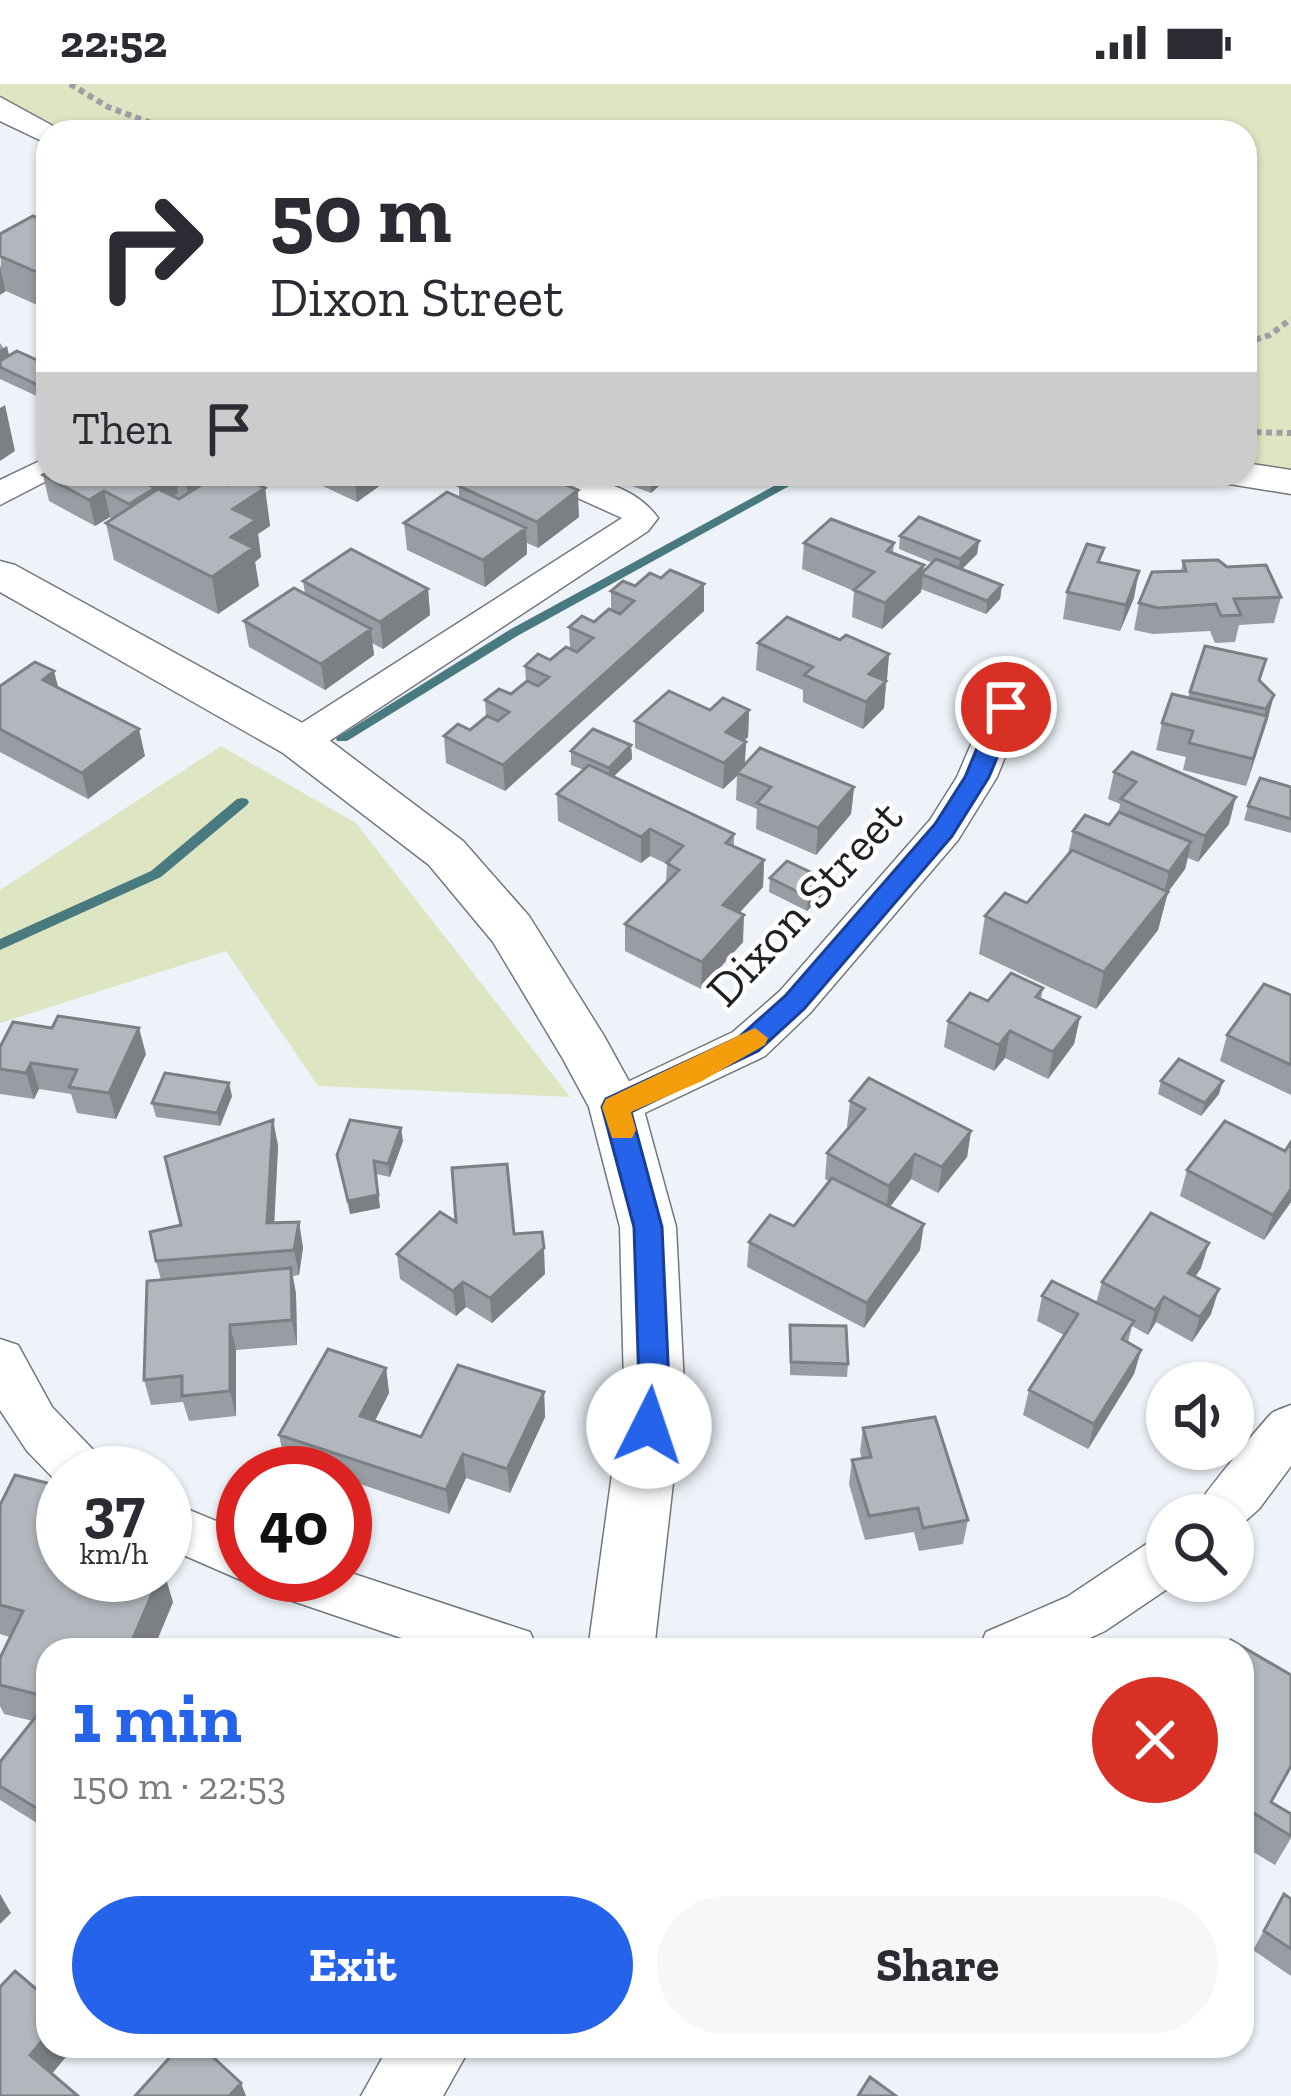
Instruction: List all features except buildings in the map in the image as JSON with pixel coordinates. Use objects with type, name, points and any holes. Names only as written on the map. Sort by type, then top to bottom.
[{"type":"street","points":[[0,107],[36,127]]},
{"type":"street","points":[[0,495],[36,474]]},
{"type":"street","points":[[1257,477],[1291,482]]},
{"type":"street","points":[[300,742],[637,524],[640,518],[634,510],[579,486]]},
{"type":"street","points":[[0,574],[300,742],[446,853],[511,929],[616,1107],[648,1227],[654,1385],[622,1638]]},
{"type":"street","name":"Dixon Street","points":[[616,1107],[749,1044],[795,1002],[944,830],[977,777],[1006,707]]},
{"type":"street","points":[[0,1360],[19,1400],[55,1446]]},
{"type":"street","points":[[1240,1494],[1291,1426]]},
{"type":"street","points":[[1032,1638],[1086,1614],[1146,1574]]},
{"type":"street","points":[[366,1602],[475,1638]]},
{"type":"street","points":[[398,2096],[425,2058]]},
{"type":"path","points":[[70,84],[108,107],[143,120]]},
{"type":"path","points":[[1257,339],[1291,319]]},
{"type":"path","points":[[1257,432],[1291,433]]},
{"type":"green space","points":[[0,84],[1291,84],[1291,482],[1257,476],[1257,120],[36,120],[36,126],[0,107]]},
{"type":"green space","points":[[221,746],[356,823],[570,1097],[318,1086],[226,951],[0,1023],[0,890]]},
{"type":"waterway","points":[[342,738],[515,632],[783,486]]},
{"type":"waterway","points":[[0,945],[156,874],[242,802]]},
{"type":"slow traffic","points":[[622,1130],[616,1107],[692,1074],[755,1038]]},
{"type":"route","points":[[649,1426],[654,1385],[648,1227],[616,1107],[749,1044],[795,1002],[944,830],[977,777],[1006,707]]}]
